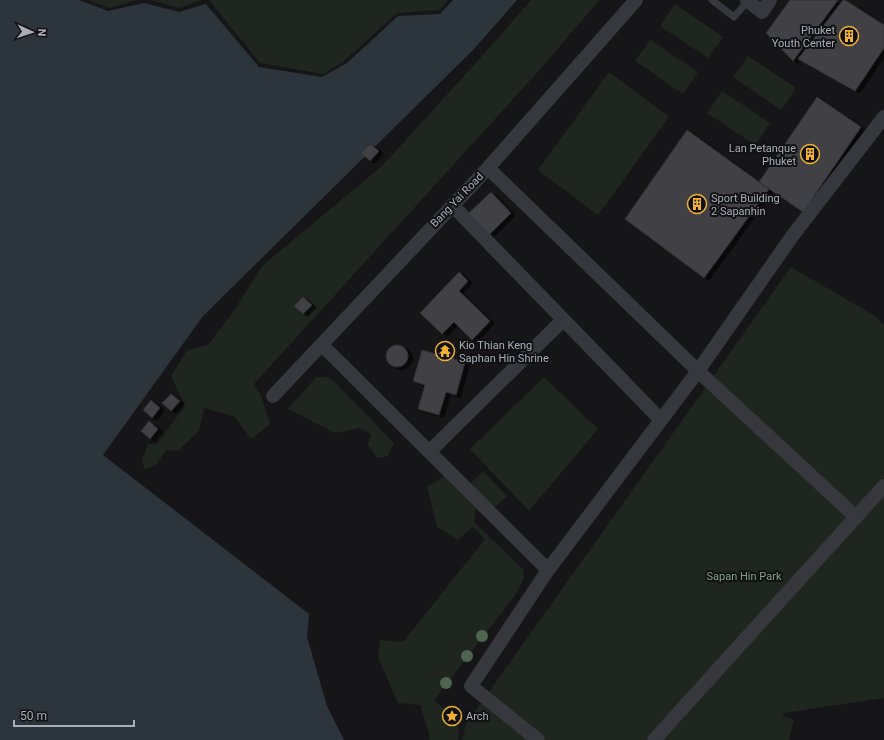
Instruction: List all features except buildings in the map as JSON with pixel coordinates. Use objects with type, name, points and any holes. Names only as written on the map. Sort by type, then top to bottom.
[{"type":"street","name":"Bang Yai Road","points":[[273,396],[488,168],[636,0]]},
{"type":"street","points":[[748,0],[762,12],[770,0]]},
{"type":"street","points":[[538,740],[471,686],[548,570],[698,371],[793,235],[884,117]]},
{"type":"street","points":[[488,168],[698,371],[856,517]]},
{"type":"street","points":[[452,205],[661,420]]},
{"type":"street","points":[[430,451],[564,320]]},
{"type":"street","points":[[322,344],[548,570]]},
{"type":"street","points":[[654,740],[884,486]]},
{"type":"lane","points":[[712,0],[734,17],[748,0]]},
{"type":"green space","points":[[88,0],[138,0],[109,8]]},
{"type":"green space","points":[[150,0],[202,0],[179,8]]},
{"type":"green space","points":[[209,0],[448,0],[439,10],[397,13],[344,61],[323,74],[260,63]]},
{"type":"green space","points":[[531,0],[599,0],[544,65],[254,384],[261,395],[270,424],[251,439],[235,417],[204,408],[199,431],[178,451],[166,450],[156,465],[145,470],[142,461],[148,444],[157,444],[185,406],[171,376],[187,350],[208,345],[233,312],[263,265],[383,165]]},
{"type":"green space","points":[[675,4],[723,37],[708,58],[660,26]]},
{"type":"green space","points":[[650,40],[698,72],[683,94],[635,61]]},
{"type":"green space","points":[[748,56],[796,88],[781,110],[733,77]]},
{"type":"green space","points":[[609,72],[669,117],[598,215],[538,170]]},
{"type":"green space","points":[[722,91],[770,123],[755,145],[707,113]]},
{"type":"green space","name":"Sapan Hin Park","points":[[791,267],[875,316],[884,325],[884,698],[783,713],[783,716],[794,720],[789,740],[462,740],[466,724]]},
{"type":"green space","points":[[316,377],[330,377],[394,443],[388,456],[377,458],[368,445],[371,434],[360,428],[335,433],[288,409]]},
{"type":"green space","points":[[544,377],[598,429],[529,511],[470,449]]},
{"type":"green space","points":[[483,471],[507,496],[495,507],[470,484]]},
{"type":"green space","points":[[448,474],[476,505],[474,522],[523,569],[524,578],[516,594],[434,700],[459,723],[458,740],[429,740],[430,737],[420,705],[398,703],[378,657],[380,640],[403,642],[485,539],[473,527],[458,540],[437,527],[427,487]]},
{"type":"shaded area","points":[[0,0],[79,0],[108,11],[144,3],[179,12],[206,4],[259,67],[322,77],[347,63],[398,16],[440,14],[453,0],[517,0],[473,50],[203,316],[103,455],[309,614],[307,637],[327,706],[344,740],[0,740]]},
{"type":"place","name":"Phuket Youth Center","points":[[849,36]]},
{"type":"place","name":"Lan Petanque Phuket","points":[[810,154]]},
{"type":"place","name":"Sport Building 2 Sapanhin","points":[[697,204]]},
{"type":"place","name":"Kio Thian Keng Saphan Hin Shrine","points":[[445,351]]},
{"type":"place","name":"Arch","points":[[452,716]]}]
